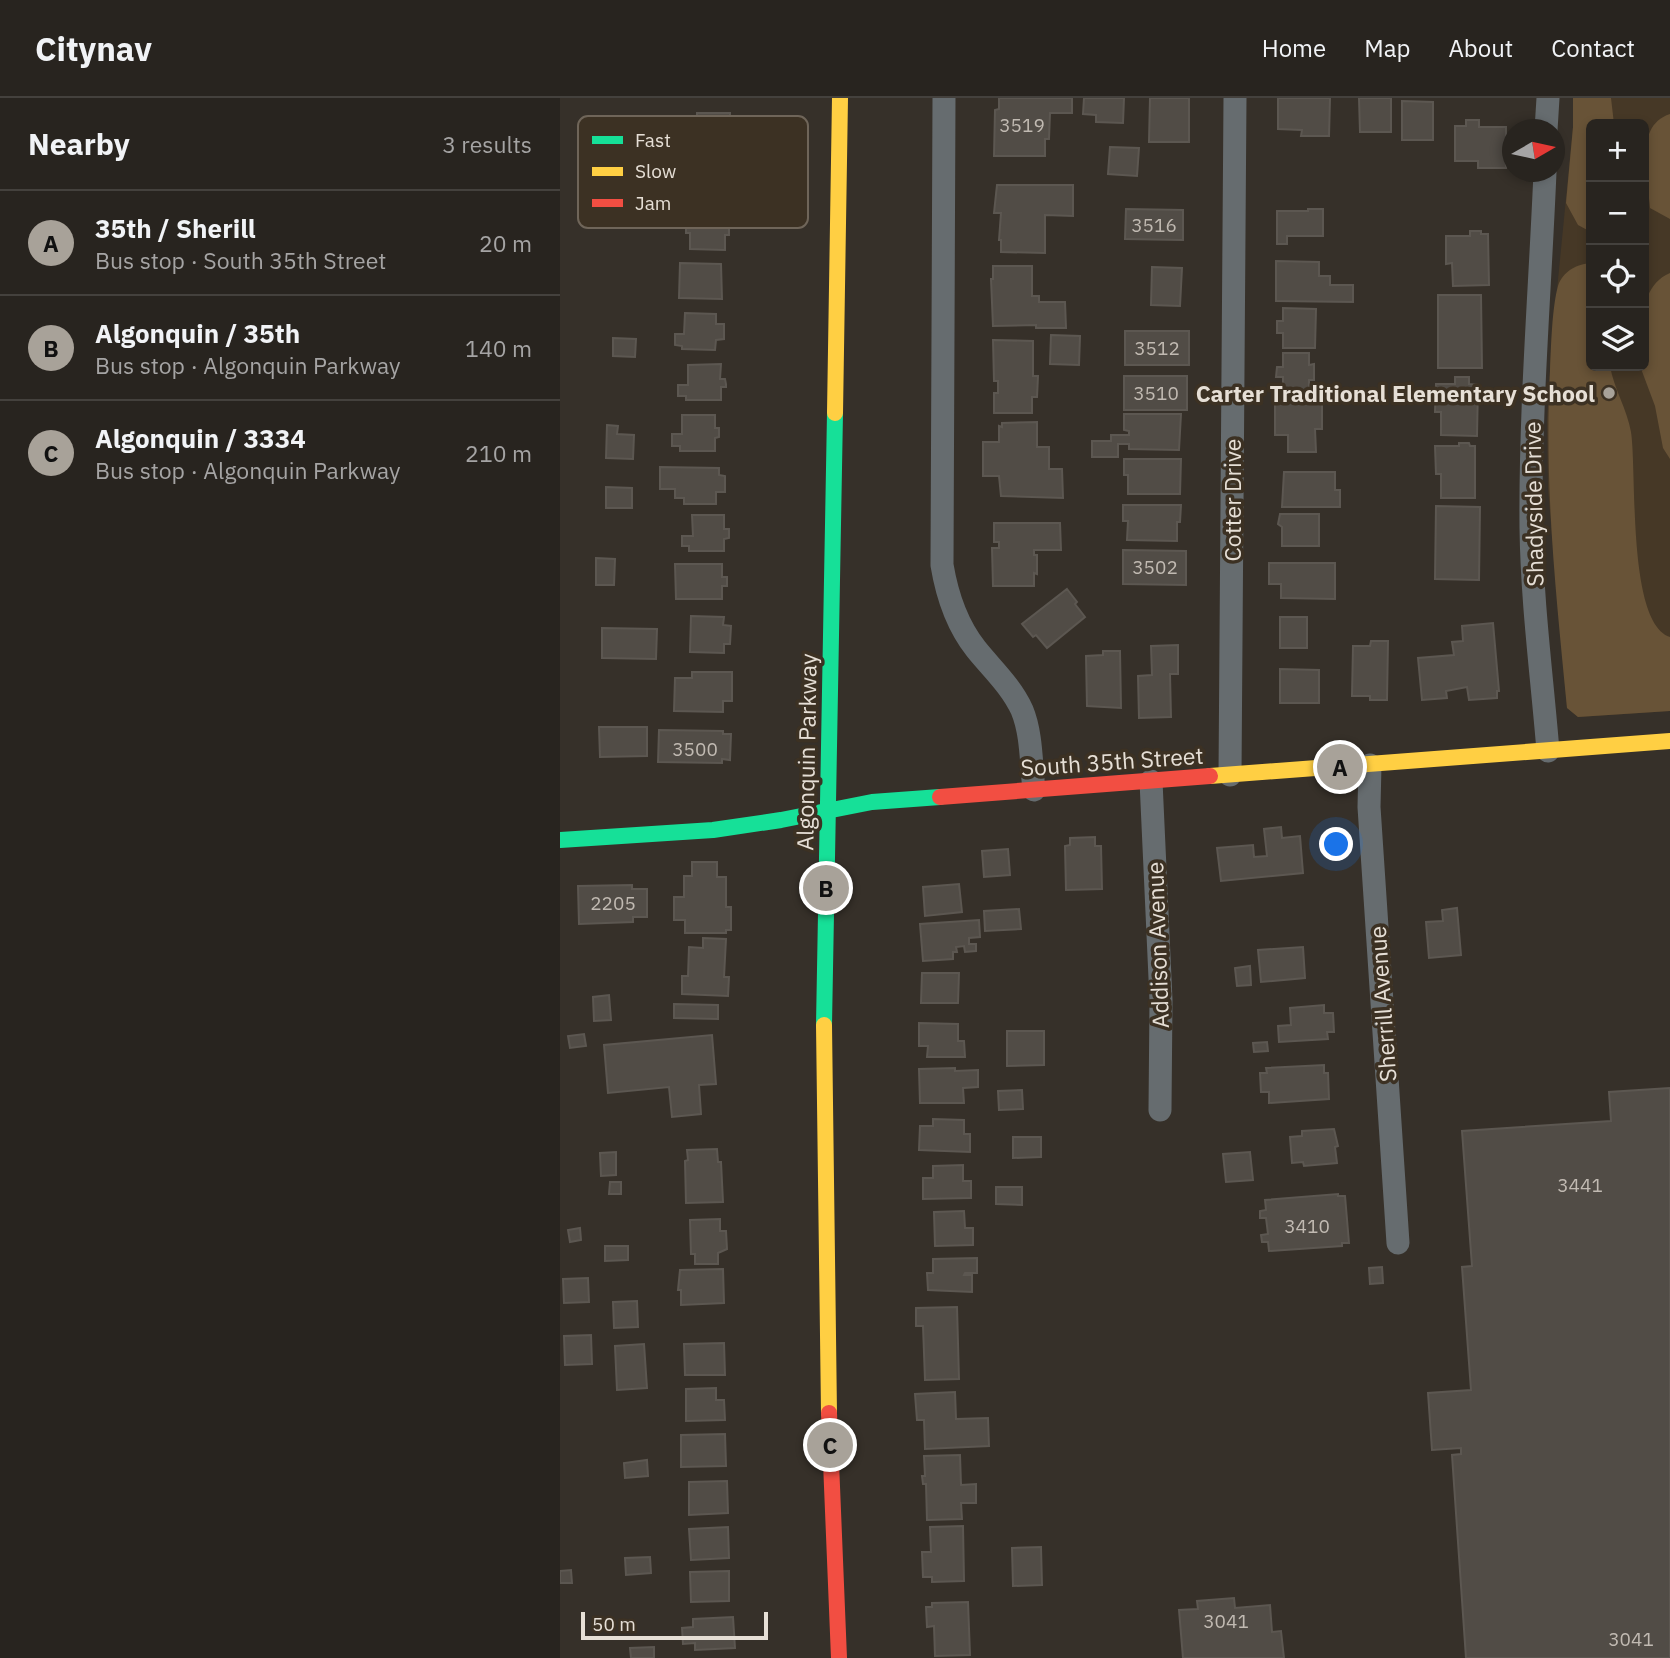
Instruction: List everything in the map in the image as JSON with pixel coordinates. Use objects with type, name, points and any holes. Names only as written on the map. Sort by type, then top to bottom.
[{"type":"main road","name":"Algonquin Parkway","points":[[839,1658],[830,1445],[823,1077],[840,98]]},
{"type":"main road","name":"South 35th Street","points":[[560,840],[598,834],[690,832],[773,822],[872,802],[1670,741]]},
{"type":"street","points":[[944,98],[942,565],[949,598],[963,630],[975,648],[1006,682],[1022,711],[1027,727],[1034,790]]},
{"type":"street","name":"Cotter Drive","points":[[1230,775],[1235,98]]},
{"type":"street","points":[[1547,119],[1548,98]]},
{"type":"street","name":"Shadyside Drive","points":[[1544,182],[1531,422],[1531,531],[1548,751]]},
{"type":"street","name":"Sherrill Avenue","points":[[1370,765],[1369,807],[1398,1243]]},
{"type":"street","name":"Addison Avenue","points":[[1151,781],[1161,1000],[1160,1110]]},
{"type":"shaded area","name":"Carter Traditional Elementary School","points":[[1573,98],[1670,98],[1670,711],[1578,717],[1567,708],[1548,489],[1547,420],[1551,351],[1573,127]]},
{"type":"shaded area","points":[[1573,98],[1611,98],[1613,119],[1586,119],[1586,229],[1578,225],[1566,203]]},
{"type":"shaded area","points":[[1670,114],[1670,219],[1650,208],[1649,136],[1658,120]]},
{"type":"shaded area","points":[[1586,264],[1586,371],[1611,371],[1631,432],[1640,577],[1656,626],[1670,637],[1670,711],[1578,717],[1567,708],[1550,498],[1551,340],[1554,305],[1560,281],[1571,269]]},
{"type":"shaded area","points":[[1670,273],[1670,459],[1663,448],[1655,406],[1642,371],[1649,371],[1649,294],[1659,280]]},
{"type":"building","points":[[999,98],[1072,98],[1072,113],[1050,113],[1045,156],[994,156],[995,110],[999,109]]},
{"type":"building","points":[[1084,98],[1124,98],[1123,123],[1096,122],[1096,115],[1083,114]]},
{"type":"building","points":[[1150,98],[1189,98],[1189,142],[1149,142]]},
{"type":"building","points":[[1278,98],[1330,98],[1329,136],[1301,136],[1302,130],[1278,129]]},
{"type":"building","points":[[1359,98],[1391,98],[1391,132],[1360,132]]},
{"type":"building","points":[[1402,101],[1433,102],[1433,140],[1402,140]]},
{"type":"building","points":[[697,113],[730,113],[730,116],[697,116]]},
{"type":"building","points":[[1466,120],[1479,120],[1479,127],[1502,127],[1502,168],[1478,168],[1478,161],[1455,161],[1455,126],[1466,126]]},
{"type":"building","points":[[1110,147],[1139,148],[1137,176],[1108,174]]},
{"type":"building","points":[[997,185],[1073,185],[1073,216],[1045,215],[1045,253],[1001,252],[1001,213],[994,213]]},
{"type":"building","points":[[1126,209],[1183,210],[1183,240],[1125,239]]},
{"type":"building","points":[[1323,209],[1323,236],[1287,236],[1287,244],[1277,244],[1277,211]]},
{"type":"building","points":[[686,228],[729,228],[729,235],[725,235],[725,250],[690,249],[690,233],[686,233]]},
{"type":"building","points":[[1470,231],[1488,234],[1489,285],[1453,286],[1452,263],[1446,264],[1446,236],[1470,236]]},
{"type":"building","points":[[1276,261],[1319,262],[1319,276],[1330,276],[1330,285],[1353,285],[1353,302],[1276,301]]},
{"type":"building","points":[[680,263],[721,264],[722,299],[679,298]]},
{"type":"building","points":[[993,266],[1032,266],[1032,296],[1039,296],[1039,302],[1065,302],[1066,328],[1036,328],[1036,325],[993,326]]},
{"type":"building","points":[[1152,267],[1182,268],[1180,306],[1151,305]]},
{"type":"building","points":[[1438,295],[1481,295],[1482,368],[1438,368]]},
{"type":"building","points":[[1283,308],[1316,309],[1315,348],[1283,348],[1283,333],[1277,333],[1277,321],[1283,321]]},
{"type":"building","points":[[685,313],[716,314],[716,324],[724,324],[724,339],[716,340],[715,350],[682,349],[682,346],[675,345],[675,334],[684,334]]},
{"type":"building","points":[[1125,331],[1189,331],[1189,365],[1125,365]]},
{"type":"building","points":[[1051,335],[1080,336],[1079,365],[1050,364]]},
{"type":"building","points":[[613,338],[636,339],[635,357],[613,356]]},
{"type":"building","points":[[993,340],[1033,341],[1033,376],[1038,376],[1037,397],[1032,397],[1032,413],[994,413],[994,393],[998,393],[998,381],[994,381]]},
{"type":"building","points":[[1283,353],[1309,353],[1309,365],[1314,364],[1314,380],[1309,380],[1309,392],[1283,392],[1283,377],[1276,377],[1277,367],[1283,367]]},
{"type":"building","points":[[721,364],[720,379],[725,379],[726,387],[721,387],[721,400],[686,400],[686,396],[678,396],[678,385],[688,385],[688,365]]},
{"type":"building","points":[[1124,376],[1187,376],[1187,410],[1124,410]]},
{"type":"building","points":[[1455,377],[1469,377],[1469,384],[1478,385],[1477,436],[1441,435],[1441,412],[1435,412],[1436,384],[1455,384]]},
{"type":"building","points":[[1275,401],[1322,401],[1322,429],[1315,429],[1316,452],[1288,452],[1288,435],[1275,435]]},
{"type":"building","points":[[1124,414],[1181,414],[1179,450],[1129,449],[1129,444],[1118,444],[1118,457],[1092,457],[1092,441],[1111,441],[1111,435],[1129,435],[1129,431],[1124,430]]},
{"type":"building","points":[[682,415],[715,415],[715,428],[719,428],[719,437],[715,438],[715,451],[680,451],[680,446],[672,446],[672,434],[682,434]]},
{"type":"building","points":[[1037,422],[1037,447],[1049,447],[1049,469],[1062,469],[1063,498],[1001,496],[999,476],[983,476],[983,442],[999,442],[999,426],[1002,427],[1002,423]]},
{"type":"building","points":[[607,425],[618,426],[617,434],[634,435],[633,459],[606,458]]},
{"type":"building","points":[[1459,443],[1475,446],[1475,498],[1441,498],[1441,474],[1436,474],[1435,446],[1459,446]]},
{"type":"building","points":[[1124,459],[1181,459],[1180,494],[1128,494],[1128,475],[1124,475]]},
{"type":"building","points":[[660,467],[719,468],[719,475],[725,476],[725,492],[716,492],[716,504],[684,504],[684,498],[675,498],[675,489],[660,489]]},
{"type":"building","points":[[1284,472],[1335,472],[1335,490],[1340,490],[1340,507],[1282,507]]},
{"type":"building","points":[[606,487],[632,488],[632,508],[606,508]]},
{"type":"building","points":[[1123,505],[1181,505],[1177,541],[1127,540],[1128,521],[1123,521]]},
{"type":"building","points":[[1436,506],[1480,507],[1479,580],[1435,579]]},
{"type":"building","points":[[1280,514],[1319,514],[1319,546],[1282,546],[1282,527],[1278,524]]},
{"type":"building","points":[[692,515],[724,515],[724,529],[729,529],[729,538],[724,539],[724,551],[689,551],[689,546],[682,546],[682,536],[693,536]]},
{"type":"building","points":[[994,523],[1060,523],[1061,550],[1034,550],[1034,555],[1037,555],[1037,574],[1034,573],[1034,586],[993,586],[992,548],[999,548],[999,542],[994,542]]},
{"type":"building","points":[[1123,550],[1186,551],[1186,585],[1123,584]]},
{"type":"building","points":[[596,558],[615,559],[614,585],[596,585]]},
{"type":"building","points":[[1269,563],[1335,563],[1335,599],[1281,598],[1281,584],[1269,584]]},
{"type":"building","points":[[675,564],[722,564],[722,577],[727,577],[727,586],[722,586],[722,599],[676,599]]},
{"type":"building","points":[[1067,589],[1085,617],[1047,648],[1022,624]]},
{"type":"building","points":[[691,616],[724,617],[723,625],[731,626],[730,644],[724,644],[724,653],[690,652]]},
{"type":"building","points":[[1280,617],[1307,617],[1307,648],[1280,648]]},
{"type":"building","points":[[1493,623],[1499,691],[1497,698],[1469,700],[1467,687],[1446,691],[1447,698],[1422,700],[1418,658],[1454,655],[1452,642],[1463,641],[1462,626]]},
{"type":"building","points":[[602,628],[657,629],[656,659],[602,658]]},
{"type":"building","points":[[1371,641],[1388,641],[1387,700],[1352,696],[1353,646],[1370,646]]},
{"type":"building","points":[[1178,645],[1178,674],[1170,674],[1171,717],[1139,718],[1138,676],[1152,675],[1151,646]]},
{"type":"building","points":[[1103,651],[1120,651],[1121,708],[1087,706],[1086,656],[1103,655]]},
{"type":"building","points":[[1280,669],[1319,670],[1319,703],[1280,703]]},
{"type":"building","points":[[692,672],[732,672],[732,701],[723,701],[723,712],[674,711],[675,678],[692,678]]},
{"type":"building","points":[[599,727],[647,727],[647,756],[600,757]]},
{"type":"building","points":[[659,730],[723,731],[723,734],[731,734],[730,760],[722,759],[722,763],[658,762]]},
{"type":"building","points":[[1281,827],[1282,838],[1300,836],[1303,873],[1221,881],[1217,848],[1253,845],[1254,857],[1267,856],[1264,829]]},
{"type":"building","points":[[1095,837],[1095,846],[1101,846],[1102,889],[1066,890],[1065,846],[1070,845],[1070,838]]},
{"type":"building","points":[[1008,849],[1010,875],[984,877],[982,851]]},
{"type":"building","points":[[692,862],[717,862],[717,877],[726,877],[726,907],[731,907],[731,930],[726,930],[726,933],[685,933],[685,920],[674,920],[674,897],[684,897],[684,876],[692,876]]},
{"type":"building","points":[[959,884],[962,912],[925,916],[923,887]]},
{"type":"building","points":[[632,885],[632,889],[647,889],[647,917],[633,917],[633,922],[579,924],[578,886]]},
{"type":"building","points":[[1457,908],[1461,955],[1429,958],[1426,922],[1443,921],[1442,910]]},
{"type":"building","points":[[1019,909],[1021,929],[985,931],[984,911]]},
{"type":"building","points":[[979,920],[980,937],[969,938],[969,944],[976,944],[976,951],[965,952],[964,946],[956,947],[957,952],[953,952],[953,959],[923,961],[920,924]]},
{"type":"building","points":[[703,938],[726,939],[724,977],[729,977],[728,996],[682,994],[682,976],[688,976],[689,947],[703,948]]},
{"type":"building","points":[[1303,947],[1305,978],[1261,982],[1258,950]]},
{"type":"building","points":[[1250,966],[1251,985],[1237,986],[1235,968]]},
{"type":"building","points":[[922,973],[959,973],[958,1003],[921,1003]]},
{"type":"building","points":[[609,995],[611,1020],[594,1021],[593,997]]},
{"type":"building","points":[[674,1004],[718,1005],[718,1019],[674,1018]]},
{"type":"building","points":[[1324,1005],[1324,1013],[1333,1013],[1334,1032],[1327,1032],[1328,1039],[1279,1042],[1278,1026],[1291,1025],[1290,1008]]},
{"type":"building","points":[[919,1023],[958,1024],[958,1041],[964,1041],[965,1057],[927,1057],[928,1046],[919,1046]]},
{"type":"building","points":[[1007,1031],[1044,1031],[1044,1065],[1007,1066]]},
{"type":"building","points":[[584,1034],[586,1046],[570,1048],[568,1036]]},
{"type":"building","points":[[712,1035],[716,1084],[699,1085],[701,1114],[672,1117],[669,1087],[608,1093],[604,1045]]},
{"type":"building","points":[[1267,1042],[1268,1051],[1254,1052],[1253,1043]]},
{"type":"building","points":[[1324,1065],[1324,1073],[1328,1073],[1329,1099],[1269,1103],[1269,1092],[1261,1092],[1260,1073],[1267,1073],[1266,1068]]},
{"type":"building","points":[[955,1068],[955,1071],[978,1070],[978,1087],[963,1088],[964,1103],[920,1103],[919,1069]]},
{"type":"building","points":[[1670,1088],[1670,1658],[1466,1658],[1452,1455],[1461,1454],[1461,1448],[1432,1450],[1428,1393],[1471,1390],[1462,1267],[1472,1266],[1462,1131],[1611,1121],[1609,1092]]},
{"type":"building","points":[[1022,1090],[1023,1109],[999,1110],[998,1091]]},
{"type":"building","points":[[933,1119],[964,1120],[964,1134],[970,1134],[970,1152],[919,1150],[920,1126],[933,1126]]},
{"type":"building","points":[[1334,1129],[1338,1146],[1335,1147],[1337,1163],[1304,1166],[1303,1162],[1292,1163],[1290,1137],[1302,1136],[1302,1131]]},
{"type":"building","points":[[1013,1137],[1041,1137],[1041,1157],[1013,1158]]},
{"type":"building","points":[[717,1149],[718,1162],[721,1162],[723,1202],[686,1203],[687,1150]]},
{"type":"building","points":[[616,1152],[616,1175],[601,1176],[600,1153]]},
{"type":"building","points":[[1250,1152],[1253,1180],[1226,1182],[1223,1154]]},
{"type":"building","points":[[963,1165],[963,1181],[971,1181],[971,1198],[923,1199],[923,1178],[933,1178],[933,1166]]},
{"type":"building","points":[[610,1182],[621,1182],[621,1194],[609,1194]]},
{"type":"building","points":[[996,1187],[1022,1187],[1022,1205],[996,1204]]},
{"type":"building","points":[[1338,1194],[1345,1196],[1349,1243],[1342,1243],[1342,1246],[1269,1251],[1268,1242],[1262,1242],[1261,1235],[1268,1234],[1266,1218],[1260,1218],[1260,1211],[1266,1210],[1265,1200]]},
{"type":"building","points":[[964,1211],[965,1228],[973,1228],[973,1245],[935,1246],[934,1212]]},
{"type":"building","points":[[720,1219],[720,1231],[726,1231],[727,1249],[718,1253],[718,1264],[695,1264],[695,1254],[691,1254],[690,1220]]},
{"type":"building","points":[[580,1228],[581,1240],[570,1242],[568,1230]]},
{"type":"building","points":[[605,1246],[628,1246],[628,1260],[605,1261]]},
{"type":"building","points":[[977,1258],[977,1273],[964,1275],[972,1275],[972,1292],[928,1290],[927,1273],[933,1273],[933,1259]]},
{"type":"building","points":[[1382,1267],[1383,1283],[1370,1284],[1369,1268]]},
{"type":"building","points":[[723,1269],[724,1303],[681,1305],[681,1290],[678,1290],[680,1270]]},
{"type":"building","points":[[588,1278],[589,1302],[564,1303],[563,1279]]},
{"type":"building","points":[[637,1301],[638,1327],[614,1328],[613,1302]]},
{"type":"building","points":[[957,1307],[959,1379],[925,1380],[923,1326],[916,1326],[916,1308]]},
{"type":"building","points":[[591,1335],[592,1364],[565,1365],[564,1336]]},
{"type":"building","points":[[724,1343],[725,1375],[685,1375],[684,1344]]},
{"type":"building","points":[[644,1344],[647,1388],[617,1390],[615,1346]]},
{"type":"building","points":[[716,1388],[716,1400],[724,1400],[725,1420],[686,1421],[686,1389]]},
{"type":"building","points":[[955,1392],[956,1419],[988,1418],[989,1446],[925,1449],[924,1420],[917,1420],[915,1394]]},
{"type":"building","points":[[725,1434],[726,1466],[681,1467],[681,1435]]},
{"type":"building","points":[[960,1455],[961,1485],[976,1484],[976,1503],[961,1503],[962,1519],[927,1520],[926,1484],[923,1484],[922,1476],[925,1476],[924,1456]]},
{"type":"building","points":[[647,1460],[648,1476],[625,1478],[624,1463]]},
{"type":"building","points":[[727,1481],[728,1513],[689,1515],[689,1482]]},
{"type":"building","points":[[963,1526],[964,1581],[932,1582],[932,1577],[923,1577],[922,1552],[931,1552],[930,1527]]},
{"type":"building","points":[[728,1527],[729,1558],[691,1560],[689,1529]]},
{"type":"building","points":[[1041,1547],[1042,1585],[1013,1586],[1012,1548]]},
{"type":"building","points":[[650,1557],[651,1573],[626,1575],[625,1558]]},
{"type":"building","points":[[571,1570],[572,1583],[560,1583],[560,1571]]},
{"type":"building","points":[[729,1571],[729,1601],[691,1602],[690,1572]]},
{"type":"building","points":[[1234,1598],[1235,1608],[1270,1605],[1272,1632],[1281,1631],[1284,1658],[1183,1658],[1179,1610],[1198,1609],[1197,1601]]},
{"type":"building","points":[[968,1602],[970,1655],[935,1656],[934,1626],[927,1627],[926,1607],[932,1607],[932,1603]]},
{"type":"building","points":[[733,1617],[735,1648],[695,1650],[695,1643],[683,1644],[682,1628],[693,1627],[693,1619]]},
{"type":"building","points":[[654,1647],[654,1658],[631,1658],[630,1648]]},
{"type":"traffic: fast","points":[[824,1025],[835,413]]},
{"type":"traffic: fast","points":[[560,840],[713,830],[872,802],[940,797]]},
{"type":"traffic: slow","points":[[835,413],[840,98]]},
{"type":"traffic: slow","points":[[1210,776],[1670,741]]},
{"type":"traffic: slow","points":[[824,1025],[829,1413]]},
{"type":"traffic: jam","points":[[940,797],[1210,776]]},
{"type":"traffic: jam","points":[[829,1413],[839,1658]]},
{"type":"place","name":"Carter Traditional Elementary School","points":[[1609,393]]},
{"type":"place","name":"35th / Sherill","points":[[1340,767]]},
{"type":"place","name":"Algonquin / 35th","points":[[826,888]]},
{"type":"place","name":"Algonquin / 3334","points":[[830,1445]]}]
